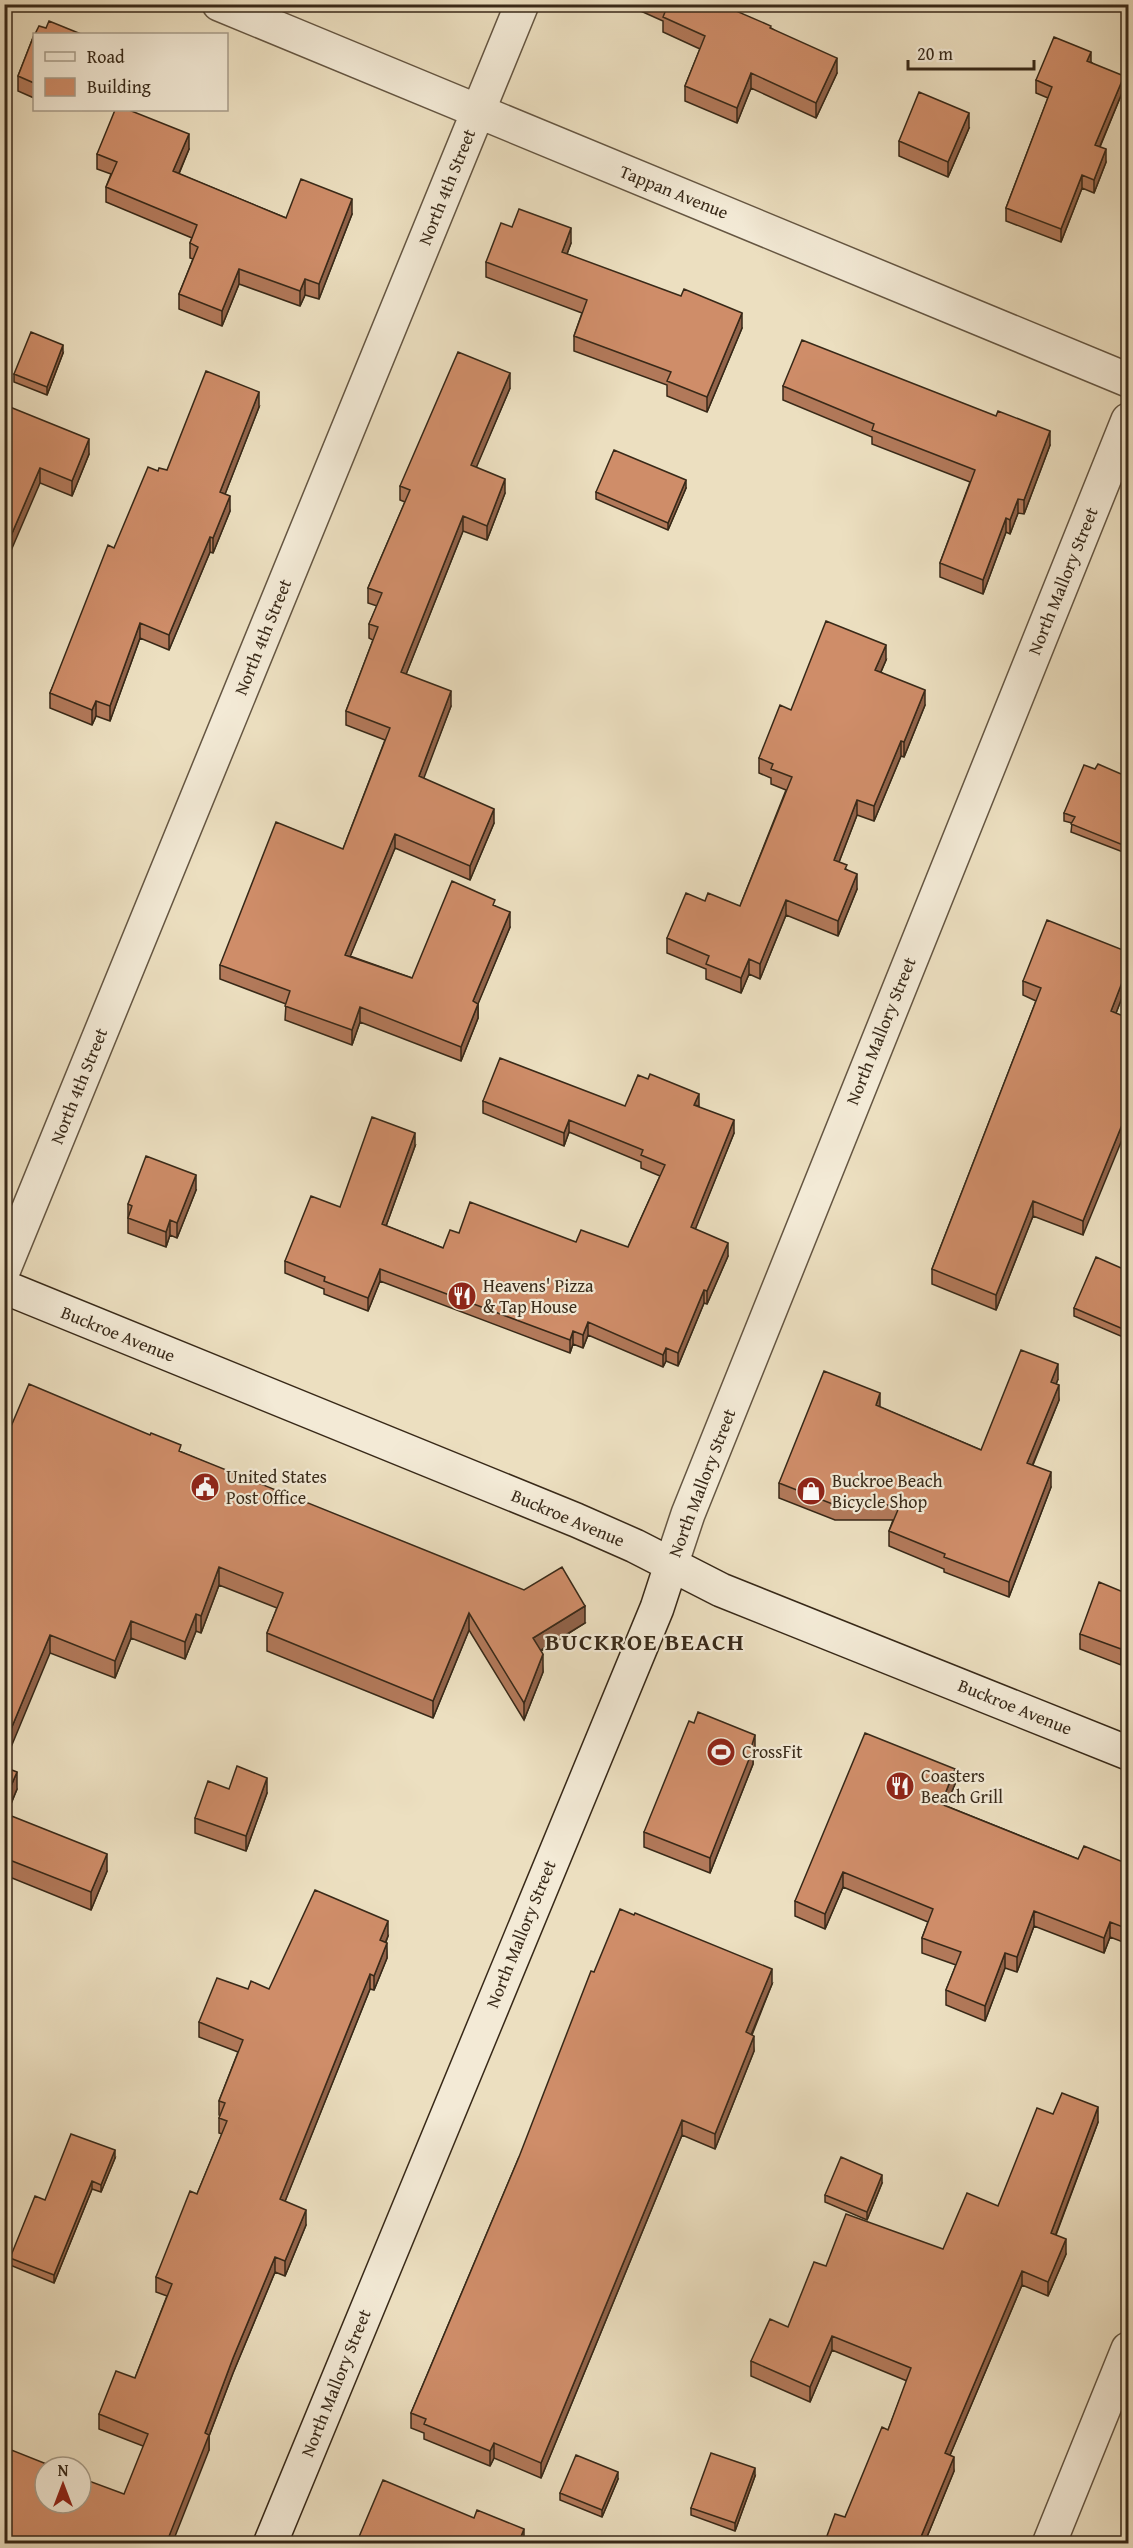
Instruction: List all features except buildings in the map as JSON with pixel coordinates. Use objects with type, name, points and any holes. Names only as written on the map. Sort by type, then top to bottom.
[{"type":"street","name":"Tappan Avenue","points":[[219,4],[1128,380]]},
{"type":"street","name":"North 4th Street","points":[[4,1269],[522,4]]},
{"type":"street","name":"North Mallory Street","points":[[270,2544],[657,1608],[692,1503],[1128,420]]},
{"type":"street","name":"Buckroe Avenue","points":[[4,1287],[576,1520],[635,1546],[721,1590],[1128,1753]]},
{"type":"street","points":[[1049,2544],[1128,2349]]},
{"type":"place","name":"Heavens' Pizza & Tap House","points":[[462,1296]]},
{"type":"place","name":"United States Post Office","points":[[205,1487]]},
{"type":"place","name":"Buckroe Beach Bicycle Shop","points":[[811,1491]]},
{"type":"place","name":"CrossFit","points":[[721,1752]]},
{"type":"place","name":"Coasters Beach Grill","points":[[900,1786]]},
{"type":"district","name":"BUCKROE BEACH","points":[[645,1642]]}]
